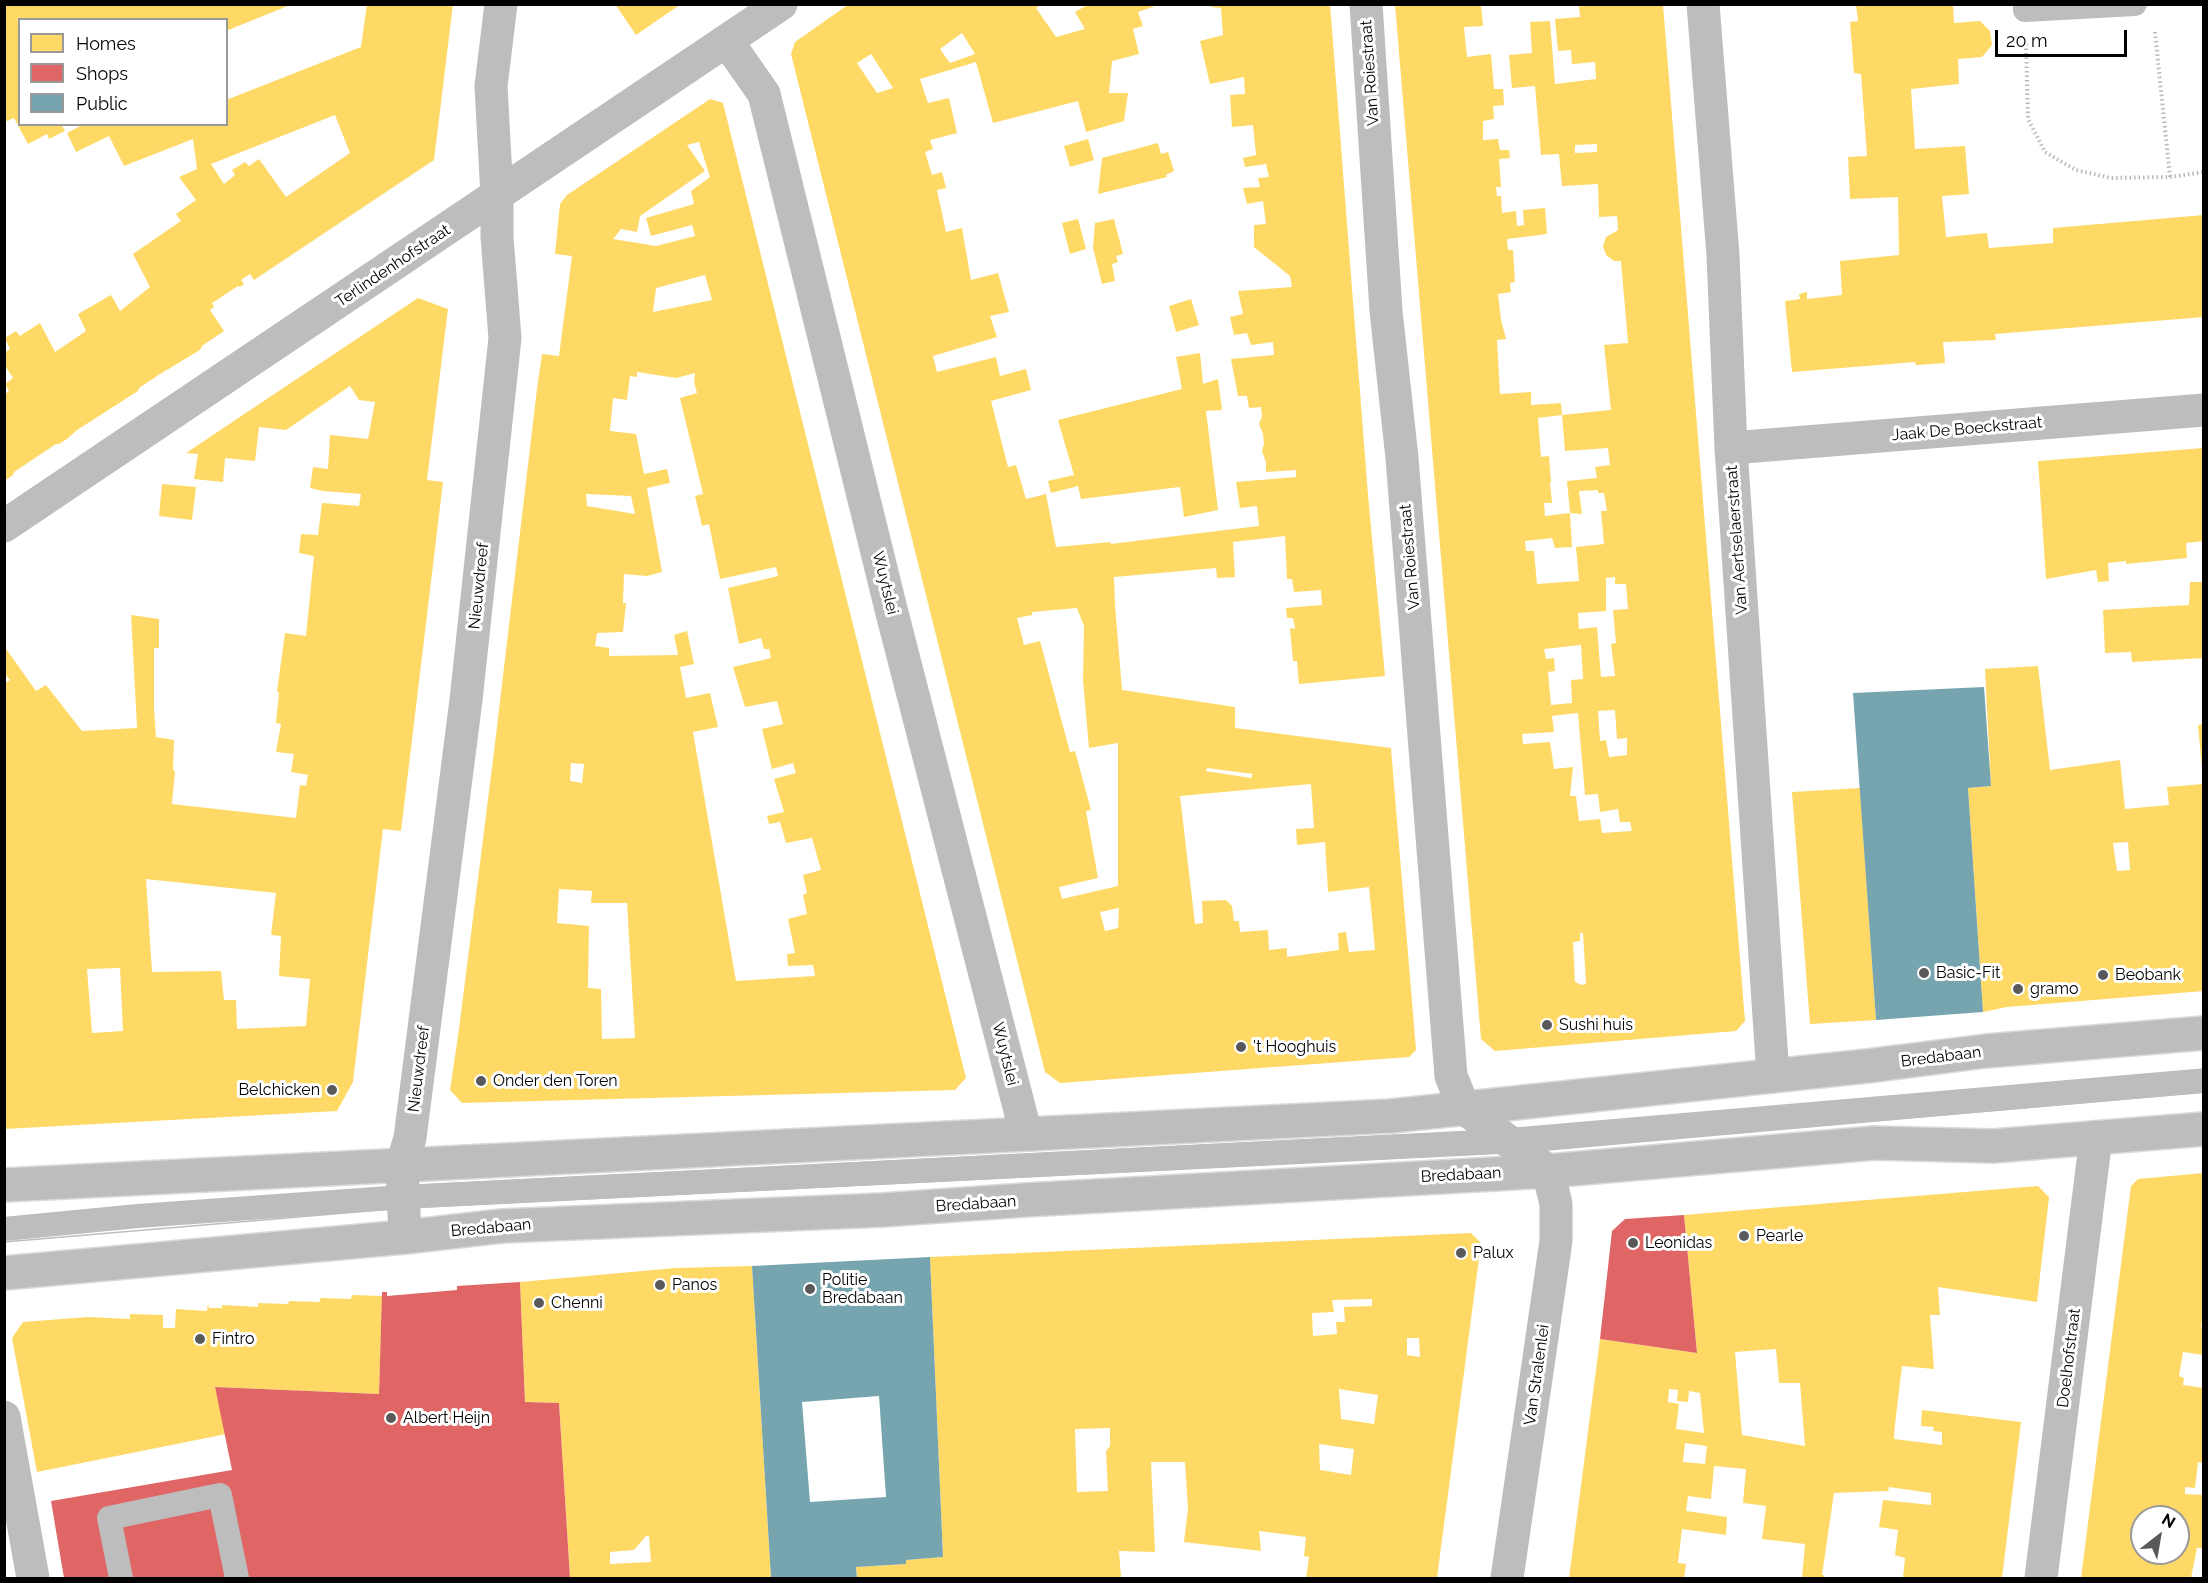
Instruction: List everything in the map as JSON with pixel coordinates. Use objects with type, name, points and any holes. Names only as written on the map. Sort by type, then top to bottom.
[{"type":"street","name":"Nieuwdreef","points":[[402,1181],[410,1138],[466,700],[505,338],[497,237],[491,86],[501,4]]},
{"type":"street","name":"Terlindenhofstraat","points":[[4,526],[781,4]]},
{"type":"street","name":"Van Roiestraat","points":[[1366,4],[1386,311],[1402,458],[1451,1076],[1464,1108]]},
{"type":"street","name":"Van Aertselaerstraat","points":[[1703,4],[1723,255],[1731,448],[1773,1076]]},
{"type":"street","name":"Wuytslei","points":[[727,41],[764,94],[895,625],[1026,1134]]},
{"type":"street","name":"Jaak De Boeckstraat","points":[[1731,448],[2204,410]]},
{"type":"street","name":"Bredabaan","points":[[4,1185],[402,1181],[1026,1134],[1390,1116],[1986,1051],[2204,1033]]},
{"type":"street","name":"Bredabaan","points":[[1464,1108],[1548,1171]]},
{"type":"street","name":"Bredabaan","points":[[4,1273],[405,1237],[502,1226],[882,1210],[1548,1171],[1874,1143],[1993,1146],[2204,1129]]},
{"type":"street","name":"Doelhofstraat","points":[[2041,1578],[2096,1137]]},
{"type":"street","name":"Van Stralenlei","points":[[1507,1578],[1556,1241],[1556,1204],[1548,1171]]},
{"type":"street","points":[[402,1181],[405,1237]]},
{"type":"street","points":[[4,1417],[33,1578]]},
{"type":"lane","points":[[2025,8],[2135,4]]},
{"type":"lane","name":"Bredabaan","points":[[402,1181],[1509,1141],[2204,1081]]},
{"type":"lane","points":[[4,1229],[138,1216],[402,1181]]},
{"type":"lane","points":[[122,1578],[109,1518],[220,1495],[237,1578]]},
{"type":"path","points":[[2025,8],[2028,119],[2045,152],[2076,170],[2110,178],[2170,177],[2204,172]]},
{"type":"path","points":[[2154,27],[2170,177]]},
{"type":"building: Homes","points":[[4,4],[290,4],[228,30],[228,18],[18,18],[18,125],[14,118],[4,122]]},
{"type":"building: Homes","points":[[367,4],[453,4],[434,160],[254,280],[250,274],[241,280],[244,284],[212,303],[214,307],[210,310],[224,331],[202,346],[200,350],[139,388],[138,391],[14,472],[4,481],[4,395],[9,391],[5,384],[13,378],[4,364],[4,353],[10,349],[5,338],[16,331],[20,336],[40,323],[55,352],[86,331],[78,314],[111,295],[120,311],[150,287],[133,254],[181,221],[176,214],[196,200],[179,177],[197,169],[193,139],[124,166],[109,136],[76,152],[67,133],[80,126],[228,126],[228,99],[361,47]],"holes":[[[335,115],[350,153],[286,197],[259,159],[249,166],[245,162],[232,170],[235,175],[224,184],[211,164]]]},
{"type":"building: Homes","points":[[615,4],[681,4],[636,35]]},
{"type":"building: Homes","points":[[849,4],[1042,4],[1036,8],[1056,37],[1085,29],[1075,12],[1089,4],[1161,4],[1138,12],[1143,26],[1133,29],[1139,54],[1112,61],[1109,93],[1128,93],[1124,121],[1086,132],[1078,101],[993,123],[976,62],[920,79],[928,103],[949,98],[957,133],[930,140],[933,149],[925,152],[932,175],[942,172],[946,188],[937,190],[946,232],[962,228],[971,280],[998,273],[1009,312],[990,316],[997,337],[933,356],[937,372],[996,357],[1000,376],[1026,369],[1031,390],[991,401],[1008,467],[1016,465],[1026,499],[1046,494],[1056,547],[1111,542],[1110,544],[1259,526],[1257,506],[1240,508],[1236,482],[1296,477],[1296,470],[1266,472],[1266,462],[1262,451],[1263,434],[1259,424],[1262,416],[1261,407],[1249,408],[1247,396],[1238,396],[1231,359],[1274,355],[1273,342],[1251,345],[1247,333],[1234,335],[1230,317],[1243,314],[1238,291],[1292,287],[1290,276],[1254,247],[1254,225],[1266,224],[1263,201],[1247,204],[1243,188],[1260,187],[1258,178],[1269,177],[1266,164],[1245,167],[1243,158],[1256,155],[1253,125],[1232,127],[1230,95],[1245,94],[1244,77],[1210,84],[1200,41],[1223,35],[1221,8],[1211,7],[1211,4],[1330,4],[1368,495],[1385,676],[1299,684],[1297,661],[1293,661],[1290,628],[1295,629],[1293,618],[1287,618],[1286,608],[1322,605],[1321,590],[1294,592],[1292,579],[1287,579],[1285,536],[1233,542],[1235,577],[1217,578],[1216,568],[1114,577],[1115,605],[1122,690],[1235,707],[1235,728],[1391,748],[1416,1050],[1409,1057],[1060,1083],[1045,1072],[791,54],[795,42]],"holes":[[[962,33],[975,54],[950,63],[940,49]],[[871,54],[893,88],[877,93],[857,63]],[[1077,608],[1084,626],[1083,680],[1089,748],[1118,743],[1118,886],[1062,899],[1059,887],[1098,878],[1086,811],[1091,810],[1075,751],[1070,752],[1040,641],[1024,645],[1017,618],[1032,615],[1032,612]],[[1207,768],[1253,774],[1251,778],[1206,771]],[[1311,784],[1314,828],[1296,829],[1297,845],[1325,842],[1328,892],[1369,887],[1375,950],[1349,952],[1346,932],[1338,933],[1339,950],[1287,957],[1287,948],[1269,950],[1268,930],[1240,932],[1239,921],[1234,921],[1232,906],[1226,900],[1202,901],[1203,923],[1195,924],[1180,796]],[[1119,908],[1118,928],[1105,931],[1100,912]]]},
{"type":"building: Homes","points":[[1395,4],[1481,4],[1483,26],[1464,27],[1467,57],[1491,54],[1494,89],[1503,89],[1504,105],[1493,106],[1494,119],[1483,121],[1483,140],[1498,139],[1500,150],[1509,150],[1510,158],[1499,159],[1501,187],[1496,187],[1497,196],[1501,196],[1502,213],[1516,211],[1517,226],[1524,225],[1523,210],[1545,208],[1547,234],[1507,239],[1508,250],[1513,250],[1515,282],[1510,283],[1511,292],[1498,294],[1506,339],[1497,340],[1500,394],[1531,392],[1531,405],[1561,403],[1562,415],[1611,410],[1604,345],[1628,343],[1621,261],[1614,261],[1606,255],[1603,246],[1606,237],[1618,230],[1617,216],[1599,217],[1598,184],[1562,186],[1559,154],[1541,155],[1535,86],[1512,88],[1509,55],[1532,53],[1530,22],[1550,21],[1555,84],[1596,79],[1595,62],[1572,64],[1571,50],[1558,51],[1555,19],[1580,17],[1579,4],[1663,4],[1745,1021],[1736,1031],[1495,1051],[1481,1039]],"holes":[[[1597,144],[1597,152],[1575,153],[1575,145]],[[1562,415],[1565,451],[1608,448],[1610,465],[1595,467],[1597,478],[1567,481],[1570,513],[1545,516],[1544,503],[1552,503],[1551,482],[1549,456],[1541,457],[1538,418]],[[1598,490],[1598,493],[1604,493],[1607,511],[1601,511],[1604,544],[1576,547],[1579,581],[1537,584],[1534,551],[1526,551],[1525,541],[1552,538],[1555,548],[1572,547],[1570,513],[1582,514],[1579,491]],[[1615,577],[1615,584],[1626,584],[1628,609],[1613,610],[1616,643],[1611,644],[1615,676],[1601,677],[1597,627],[1579,629],[1578,613],[1606,611],[1606,578]],[[1581,645],[1583,679],[1571,680],[1572,703],[1551,705],[1548,672],[1555,671],[1554,658],[1546,659],[1544,649]],[[1615,710],[1617,739],[1627,738],[1627,755],[1609,757],[1606,740],[1600,741],[1598,711]],[[1578,713],[1585,795],[1598,794],[1600,812],[1618,809],[1620,822],[1630,822],[1632,831],[1602,833],[1600,819],[1579,821],[1576,796],[1570,796],[1573,767],[1554,769],[1550,742],[1523,744],[1522,734],[1554,732],[1552,716]],[[1580,933],[1583,933],[1586,984],[1575,982],[1573,942],[1580,941]]]},
{"type":"building: Homes","points":[[1856,4],[1953,4],[1954,23],[1980,21],[1990,31],[1992,45],[1982,57],[1958,59],[1959,84],[1911,89],[1915,149],[1965,146],[1969,194],[1942,196],[1946,237],[1987,233],[1989,248],[2053,243],[2053,228],[2204,215],[2204,317],[1995,334],[1996,340],[1943,342],[1945,363],[1916,365],[1915,362],[1792,372],[1785,301],[1800,299],[1799,294],[1807,292],[1807,299],[1842,295],[1840,261],[1899,255],[1898,197],[1850,199],[1848,157],[1867,156],[1861,74],[1854,73],[1850,22],[1858,21]]},
{"type":"building: Homes","points":[[710,99],[723,103],[966,1078],[955,1090],[462,1103],[450,1090],[542,354],[559,356],[572,256],[555,254],[560,204],[567,195]],"holes":[[[699,142],[710,177],[691,191],[694,204],[646,218],[651,236],[692,225],[695,236],[656,246],[613,239],[621,229],[637,232],[640,216],[705,171],[687,145]],[[705,275],[712,300],[653,312],[656,288]],[[637,372],[676,378],[695,373],[694,382],[697,393],[680,398],[703,494],[695,496],[702,526],[709,524],[720,579],[776,567],[778,576],[728,588],[739,644],[761,638],[764,649],[769,649],[771,658],[733,667],[745,707],[777,701],[783,724],[762,729],[772,769],[793,763],[796,773],[774,779],[784,812],[767,816],[769,824],[780,822],[786,843],[812,838],[821,870],[803,875],[807,893],[803,895],[807,914],[788,919],[795,953],[787,954],[788,966],[813,965],[815,976],[736,981],[693,732],[718,727],[710,693],[686,698],[680,667],[694,664],[687,631],[674,635],[678,655],[609,656],[609,648],[595,646],[597,633],[623,632],[626,603],[623,603],[624,574],[647,576],[662,572],[647,488],[670,483],[667,469],[644,474],[636,434],[610,431],[613,398],[627,400],[630,376],[637,377]],[[586,494],[631,496],[635,514],[587,506]],[[571,763],[584,764],[582,783],[570,781]],[[559,889],[592,891],[591,903],[627,903],[635,1038],[602,1039],[601,989],[588,988],[589,926],[557,923]]]},
{"type":"building: Homes","points":[[18,126],[62,126],[65,131],[49,139],[47,134],[28,144]]},
{"type":"building: Homes","points":[[1088,139],[1094,160],[1070,167],[1064,146]]},
{"type":"building: Homes","points":[[1158,143],[1161,154],[1168,152],[1174,171],[1166,175],[1167,177],[1098,194],[1102,158]]},
{"type":"building: Homes","points":[[1078,219],[1086,249],[1070,254],[1062,223]]},
{"type":"building: Homes","points":[[1114,219],[1123,254],[1116,256],[1118,262],[1112,264],[1115,281],[1102,284],[1093,248],[1095,223]]},
{"type":"building: Homes","points":[[418,298],[448,309],[427,480],[443,482],[401,831],[383,829],[353,1082],[337,1111],[4,1129],[4,684],[10,680],[4,673],[4,646],[36,691],[46,685],[82,731],[137,728],[131,615],[159,619],[159,648],[154,648],[154,709],[156,737],[174,740],[173,770],[175,771],[172,804],[296,818],[300,785],[306,786],[308,775],[291,772],[294,754],[276,752],[281,724],[276,723],[279,693],[277,691],[285,633],[306,636],[314,556],[299,553],[301,534],[318,535],[322,503],[359,506],[361,494],[310,488],[313,467],[328,469],[330,435],[368,439],[375,402],[359,400],[350,386],[286,430],[259,427],[255,461],[225,458],[223,482],[194,479],[198,454],[186,453]],"holes":[[[146,879],[276,893],[271,935],[281,936],[279,976],[310,979],[306,1026],[237,1029],[236,1000],[224,1000],[221,971],[152,972]],[[120,968],[123,1031],[92,1033],[87,969]]]},
{"type":"building: Homes","points":[[1191,299],[1199,325],[1176,332],[1169,306]]},
{"type":"building: Homes","points":[[1200,353],[1203,384],[1218,379],[1222,410],[1206,411],[1218,510],[1184,517],[1180,487],[1081,499],[1078,486],[1051,493],[1048,481],[1074,475],[1058,420],[1182,389],[1176,357]]},
{"type":"building: Homes","points":[[2204,448],[2204,541],[2186,543],[2187,558],[2126,564],[2126,561],[2108,563],[2109,581],[2098,582],[2096,570],[2046,579],[2038,461]]},
{"type":"building: Homes","points":[[162,484],[196,487],[192,520],[159,516]]},
{"type":"building: Homes","points":[[2190,582],[2204,582],[2204,658],[2132,662],[2131,652],[2105,653],[2103,610],[2189,605]]},
{"type":"building: Homes","points":[[2038,666],[2050,770],[2120,760],[2125,809],[2169,805],[2167,787],[2204,784],[2204,991],[2007,1007],[1983,1012],[1968,788],[1991,786],[1985,669]],"holes":[[[2128,842],[2130,870],[2117,871],[2113,843]]]},
{"type":"building: Homes","points":[[2204,724],[2204,768],[2202,768],[2198,725]]},
{"type":"building: Homes","points":[[1860,788],[1876,1020],[1810,1024],[1792,792]]},
{"type":"building: Homes","points":[[2204,1173],[2204,1309],[2201,1327],[2204,1327],[2204,1355],[2183,1352],[2179,1376],[2184,1378],[2183,1385],[2204,1388],[2204,1463],[2198,1462],[2195,1488],[2185,1487],[2185,1494],[2204,1495],[2204,1548],[2197,1548],[2191,1578],[2081,1578],[2131,1186],[2138,1179]]},
{"type":"building: Homes","points":[[2038,1186],[2049,1197],[2037,1302],[1938,1287],[1940,1315],[1930,1315],[1934,1369],[1902,1366],[1894,1439],[1942,1445],[1942,1432],[1933,1431],[1934,1427],[1921,1426],[1922,1410],[2021,1422],[2002,1578],[1903,1578],[1905,1558],[1895,1555],[1898,1530],[1879,1527],[1883,1500],[1931,1505],[1931,1493],[1889,1487],[1888,1491],[1834,1493],[1822,1575],[1824,1578],[1802,1578],[1805,1544],[1762,1539],[1766,1506],[1743,1503],[1746,1469],[1714,1466],[1711,1499],[1688,1496],[1686,1511],[1727,1517],[1726,1535],[1682,1529],[1678,1563],[1686,1564],[1684,1578],[1569,1578],[1600,1339],[1697,1353],[1684,1215]],"holes":[[[1776,1349],[1779,1383],[1800,1383],[1805,1446],[1742,1435],[1735,1352]],[[1669,1389],[1678,1390],[1677,1401],[1688,1402],[1689,1391],[1700,1393],[1704,1433],[1676,1429],[1679,1404],[1668,1402]],[[1685,1443],[1707,1446],[1705,1464],[1683,1462]]]},
{"type":"building: Homes","points":[[1471,1233],[1481,1243],[1437,1578],[1306,1578],[1309,1557],[1304,1556],[1306,1537],[1259,1531],[1261,1551],[1184,1542],[1188,1509],[1185,1462],[1151,1462],[1155,1552],[1119,1551],[1121,1578],[857,1578],[856,1567],[906,1564],[906,1560],[943,1557],[930,1257]],"holes":[[[1372,1299],[1372,1306],[1344,1307],[1345,1322],[1336,1322],[1337,1334],[1313,1336],[1312,1313],[1334,1312],[1332,1300]],[[1407,1338],[1419,1338],[1420,1357],[1407,1355]],[[1339,1389],[1378,1395],[1374,1424],[1341,1419]],[[1110,1428],[1110,1446],[1106,1451],[1108,1491],[1077,1492],[1075,1429]],[[1319,1444],[1354,1449],[1351,1475],[1320,1470]]]},
{"type":"building: Homes","points":[[752,1266],[771,1578],[570,1578],[559,1403],[525,1402],[520,1282],[676,1268]],"holes":[[[646,1536],[649,1536],[651,1562],[610,1564],[610,1552],[634,1550]]]},
{"type":"building: Homes","points":[[352,1295],[382,1296],[379,1394],[215,1387],[226,1434],[37,1472],[12,1338],[23,1322],[88,1317],[130,1319],[130,1314],[163,1315],[163,1328],[175,1328],[176,1309],[207,1311],[208,1304],[209,1308],[222,1308],[222,1305],[258,1307],[258,1303],[319,1302],[321,1298],[351,1299]]},
{"type":"building: Shops","points":[[1684,1215],[1697,1353],[1600,1339],[1612,1231],[1625,1219]]},
{"type":"building: Shops","name":"Albert Heijn","points":[[520,1282],[525,1402],[559,1403],[570,1578],[64,1578],[51,1501],[232,1470],[215,1387],[379,1394],[382,1292],[387,1292],[387,1296],[457,1290],[457,1286]]},
{"type":"building: Public","points":[[1984,687],[1991,786],[1968,788],[1983,1012],[1876,1020],[1853,693]]},
{"type":"building: Public","points":[[930,1257],[943,1557],[906,1560],[906,1564],[856,1567],[857,1578],[771,1578],[752,1266]],"holes":[[[879,1396],[886,1497],[810,1502],[802,1402]]]},
{"type":"tram line","points":[[4,1218],[402,1186],[1494,1130],[2204,1069]]},
{"type":"tram line","points":[[4,1242],[404,1208],[1525,1152],[2204,1092]]},
{"type":"place","name":"Basic-Fit","points":[[1924,973]]},
{"type":"place","name":"Beobank","points":[[2103,975]]},
{"type":"place","name":"gramo","points":[[2018,989]]},
{"type":"place","name":"Sushi huis","points":[[1547,1025]]},
{"type":"place","name":"'t Hooghuis","points":[[1241,1047]]},
{"type":"place","name":"Onder den Toren","points":[[481,1081]]},
{"type":"place","name":"Belchicken","points":[[332,1090]]},
{"type":"place","name":"Pearle","points":[[1744,1236]]},
{"type":"place","name":"Leonidas","points":[[1633,1243]]},
{"type":"place","name":"Palux","points":[[1461,1253]]},
{"type":"place","name":"Panos","points":[[660,1285]]},
{"type":"place","name":"Politie Bredabaan","points":[[810,1289]]},
{"type":"place","name":"Chenni","points":[[539,1303]]},
{"type":"place","name":"Fintro","points":[[200,1339]]},
{"type":"place","name":"Albert Heijn","points":[[391,1418]]}]
